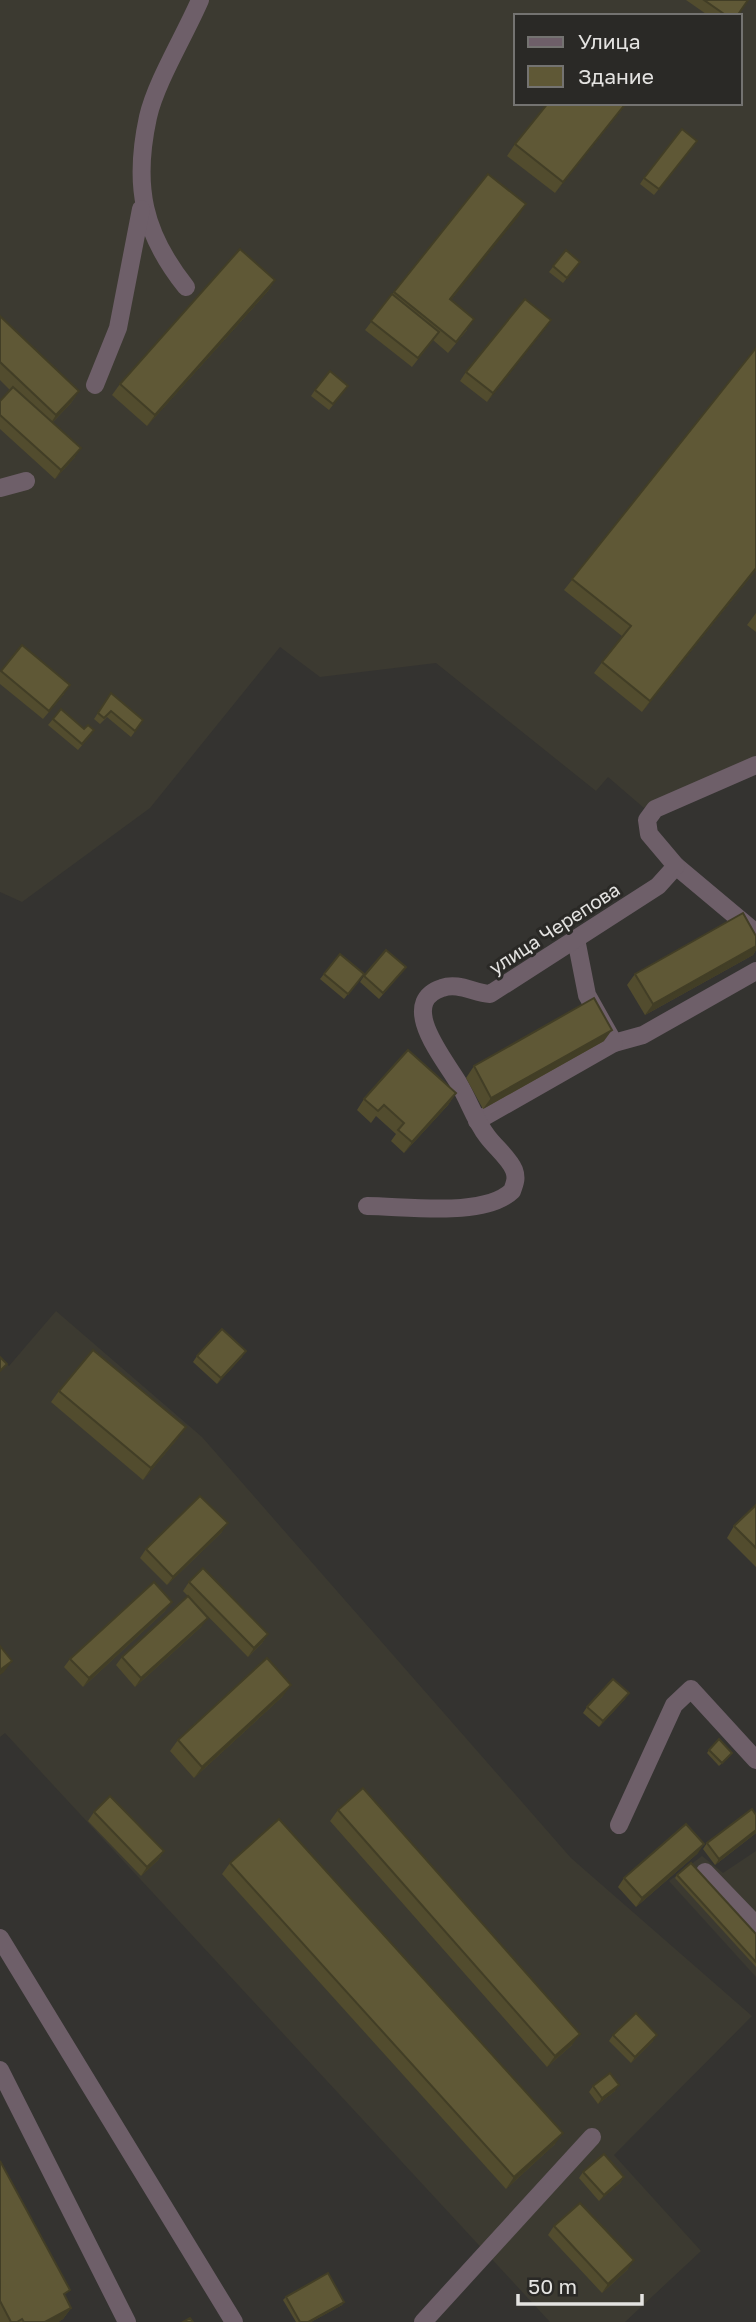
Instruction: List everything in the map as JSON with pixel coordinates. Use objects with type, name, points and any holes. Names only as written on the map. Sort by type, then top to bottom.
[{"type":"street","points":[[95,385],[118,328],[143,199],[148,116],[201,0]]},
{"type":"street","points":[[143,199],[148,225],[166,261],[186,287]]},
{"type":"street","points":[[0,488],[26,481]]},
{"type":"street","points":[[756,765],[655,809],[647,820],[649,834],[676,866],[756,933]]},
{"type":"street","name":"улица Черепова","points":[[368,1206],[462,1207],[491,1204],[504,1199],[512,1191],[516,1179],[513,1167],[477,1121],[461,1086],[430,1037],[424,1024],[423,1010],[431,996],[441,988],[457,986],[478,994],[490,994],[658,886],[676,866]]},
{"type":"street","points":[[576,939],[587,995],[614,1043]]},
{"type":"street","points":[[477,1121],[614,1043],[643,1035],[756,971]]},
{"type":"street","points":[[619,1825],[674,1705],[691,1689],[756,1760]]},
{"type":"street","points":[[705,1872],[756,1925]]},
{"type":"street","points":[[0,1938],[234,2322]]},
{"type":"street","points":[[0,2070],[127,2322]]},
{"type":"street","points":[[423,2322],[592,2137]]},
{"type":"shaded area","points":[[0,0],[756,0],[756,758],[644,808],[608,777],[596,791],[436,663],[320,677],[280,647],[150,808],[22,902],[0,892]]},
{"type":"shaded area","points":[[56,1311],[202,1437],[571,1858],[752,2016],[614,2155],[701,2251],[625,2322],[550,2322],[5,1733],[0,1737],[0,1359],[9,1366]]},
{"type":"shaded area","points":[[756,1851],[756,1977],[669,1881],[702,1856],[723,1873]]},
{"type":"building","points":[[704,0],[748,0],[738,14],[724,14]]},
{"type":"building","points":[[546,105],[624,105],[563,182],[515,144]]},
{"type":"building","points":[[682,129],[697,141],[659,189],[644,178]]},
{"type":"building","points":[[488,174],[526,204],[450,299],[474,319],[456,342],[394,292]]},
{"type":"building","points":[[240,249],[275,280],[155,415],[120,384]]},
{"type":"building","points":[[566,250],[580,262],[567,278],[553,266]]},
{"type":"building","points":[[392,294],[439,332],[418,358],[371,321]]},
{"type":"building","points":[[525,299],[551,320],[493,393],[466,372]]},
{"type":"building","points":[[0,316],[79,391],[56,415],[0,362]]},
{"type":"building","points":[[756,348],[756,568],[650,701],[602,662],[631,626],[572,579]]},
{"type":"building","points":[[330,371],[348,386],[333,404],[315,390]]},
{"type":"building","points":[[13,387],[81,448],[61,470],[0,415],[0,401]]},
{"type":"building","points":[[22,645],[70,685],[49,711],[1,671]]},
{"type":"building","points":[[111,693],[143,720],[135,731],[111,711],[104,718],[98,713]]},
{"type":"building","points":[[61,709],[84,729],[88,725],[94,730],[82,744],[53,719]]},
{"type":"building","points":[[743,913],[756,936],[756,946],[653,1004],[635,974]]},
{"type":"building","points":[[386,950],[406,967],[383,993],[364,976]]},
{"type":"building","points":[[340,954],[364,974],[348,994],[324,974]]},
{"type":"building","points":[[594,998],[612,1030],[491,1098],[474,1066]]},
{"type":"building","points":[[408,1050],[456,1093],[412,1142],[398,1130],[404,1123],[384,1105],[378,1111],[364,1099]]},
{"type":"building","points":[[222,1329],[246,1351],[221,1378],[197,1356]]},
{"type":"building","points":[[93,1350],[186,1427],[151,1468],[59,1391]]},
{"type":"building","points":[[0,1357],[7,1364],[0,1371]]},
{"type":"building","points":[[200,1496],[228,1523],[173,1577],[146,1549]]},
{"type":"building","points":[[756,1505],[756,1548],[734,1526]]},
{"type":"building","points":[[203,1568],[268,1634],[254,1648],[189,1582]]},
{"type":"building","points":[[154,1582],[172,1602],[89,1678],[70,1659]]},
{"type":"building","points":[[188,1596],[208,1618],[141,1678],[122,1657]]},
{"type":"building","points":[[0,1646],[12,1661],[0,1670]]},
{"type":"building","points":[[267,1658],[291,1685],[202,1767],[178,1740]]},
{"type":"building","points":[[613,1679],[629,1693],[603,1721],[587,1707]]},
{"type":"building","points":[[719,1739],[732,1753],[722,1763],[709,1750]]},
{"type":"building","points":[[363,1788],[580,2034],[555,2056],[338,1810]]},
{"type":"building","points":[[110,1796],[164,1851],[147,1867],[94,1812]]},
{"type":"building","points":[[752,1809],[756,1815],[756,1830],[719,1859],[707,1843]]},
{"type":"building","points":[[279,1819],[563,2133],[514,2177],[230,1863]]},
{"type":"building","points":[[686,1824],[704,1844],[642,1898],[624,1878]]},
{"type":"building","points":[[691,1863],[756,1934],[756,1962],[677,1875]]},
{"type":"building","points":[[636,2013],[657,2035],[635,2057],[613,2035]]},
{"type":"building","points":[[610,2073],[619,2085],[602,2098],[593,2086]]},
{"type":"building","points":[[604,2154],[624,2177],[604,2195],[583,2172]]},
{"type":"building","points":[[0,2161],[70,2290],[64,2294],[71,2308],[45,2322],[24,2322],[22,2319],[11,2322],[0,2301]]},
{"type":"building","points":[[580,2203],[634,2260],[608,2284],[554,2226]]},
{"type":"building","points":[[328,2273],[344,2302],[308,2322],[300,2322],[286,2297]]}]
